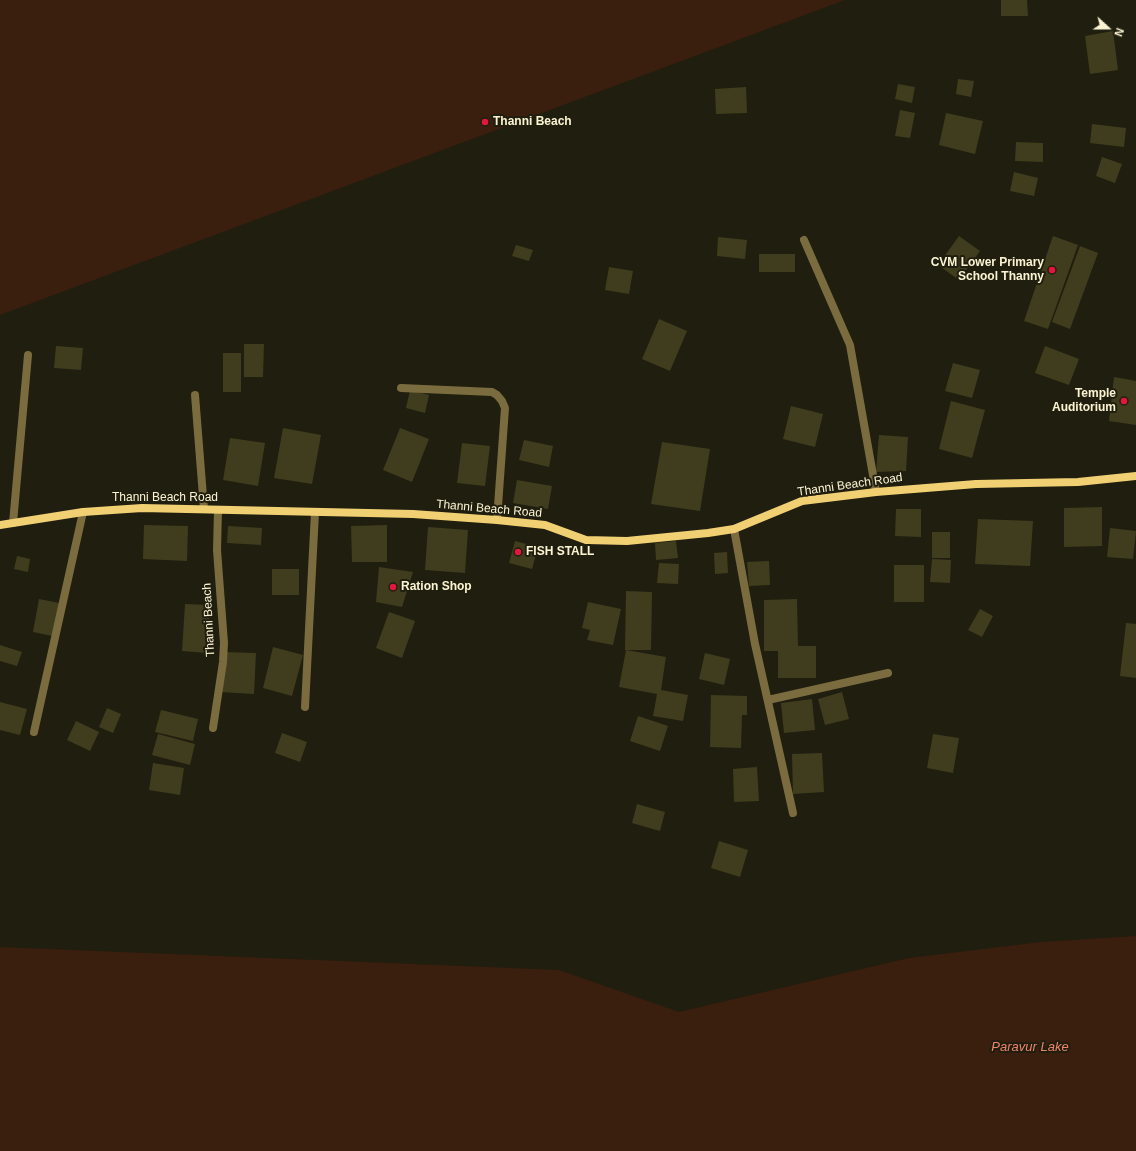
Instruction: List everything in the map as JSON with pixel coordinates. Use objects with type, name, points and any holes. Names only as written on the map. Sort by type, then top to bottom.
[{"type":"main road","name":"Thanni Beach Road","points":[[0,525],[83,512],[142,508],[413,514],[545,525],[586,540],[628,541],[734,529],[802,501],[876,492],[976,484],[1078,482],[1136,476]]},
{"type":"street","points":[[804,240],[850,345],[876,492]]},
{"type":"street","points":[[13,523],[28,355]]},
{"type":"street","points":[[401,388],[492,392],[502,401],[505,408],[497,520]]},
{"type":"street","points":[[195,395],[204,509]]},
{"type":"street","name":"Thanni Beach","points":[[213,728],[223,662],[224,643],[217,550],[218,510]]},
{"type":"street","points":[[34,732],[83,512]]},
{"type":"street","points":[[305,707],[315,512]]},
{"type":"street","points":[[734,529],[755,644],[793,813]]},
{"type":"street","points":[[768,700],[888,672]]},
{"type":"water","points":[[0,0],[845,0],[0,315]]},
{"type":"water","name":"Paravur Lake","points":[[1136,936],[1136,1151],[0,1151],[0,947],[559,970],[679,1012],[909,958],[1041,942]]},
{"type":"building","points":[[1001,0],[1027,0],[1028,16],[1001,16]]},
{"type":"building","points":[[1113,31],[1118,70],[1090,74],[1085,36]]},
{"type":"building","points":[[958,79],[974,81],[971,97],[956,94]]},
{"type":"building","points":[[898,84],[915,87],[912,103],[895,99]]},
{"type":"building","points":[[746,87],[747,113],[716,114],[715,89]]},
{"type":"building","points":[[900,110],[915,113],[910,138],[895,136]]},
{"type":"building","points":[[946,113],[983,121],[975,154],[939,145]]},
{"type":"building","points":[[1092,124],[1126,128],[1124,147],[1090,143]]},
{"type":"building","points":[[1016,142],[1043,143],[1043,162],[1015,161]]},
{"type":"building","points":[[1102,157],[1122,164],[1115,183],[1096,176]]},
{"type":"building","points":[[1014,172],[1038,178],[1034,196],[1010,191]]},
{"type":"building","points":[[959,236],[980,251],[959,280],[938,265]]},
{"type":"building","points":[[1053,236],[1078,245],[1048,329],[1024,321]]},
{"type":"building","points":[[718,237],[747,240],[745,259],[717,256]]},
{"type":"building","points":[[516,245],[533,250],[529,261],[512,256]]},
{"type":"building","points":[[1080,246],[1098,253],[1070,329],[1052,322]]},
{"type":"building","points":[[759,254],[795,254],[795,272],[759,272]]},
{"type":"building","points":[[609,267],[633,271],[629,294],[605,290]]},
{"type":"building","points":[[659,319],[687,331],[670,371],[642,359]]},
{"type":"building","points":[[244,344],[264,344],[263,377],[244,377]]},
{"type":"building","points":[[56,346],[83,348],[81,370],[54,368]]},
{"type":"building","points":[[1045,346],[1079,359],[1069,385],[1035,373]]},
{"type":"building","points":[[223,353],[241,353],[241,392],[223,392]]},
{"type":"building","points":[[953,363],[980,370],[972,398],[945,391]]},
{"type":"building","name":"Temple Auditorium","points":[[1114,377],[1136,381],[1136,425],[1109,421]]},
{"type":"building","points":[[410,390],[429,395],[425,413],[406,408]]},
{"type":"building","points":[[951,401],[985,410],[972,458],[939,449]]},
{"type":"building","points":[[791,406],[823,414],[815,447],[783,439]]},
{"type":"building","points":[[283,428],[321,435],[312,484],[274,478]]},
{"type":"building","points":[[400,428],[429,439],[412,482],[383,470]]},
{"type":"building","points":[[879,435],[908,437],[906,471],[876,472]]},
{"type":"building","points":[[230,438],[265,443],[258,486],[223,480]]},
{"type":"building","points":[[524,440],[553,446],[549,467],[519,460]]},
{"type":"building","points":[[662,442],[710,449],[700,511],[651,504]]},
{"type":"building","points":[[462,443],[490,446],[485,486],[457,483]]},
{"type":"building","points":[[517,480],[552,486],[548,509],[513,503]]},
{"type":"building","points":[[1102,507],[1102,546],[1064,547],[1064,508]]},
{"type":"building","points":[[896,509],[921,509],[921,537],[895,536]]},
{"type":"building","points":[[978,519],[1033,521],[1030,566],[975,564]]},
{"type":"building","points":[[144,525],[188,526],[187,561],[143,559]]},
{"type":"building","points":[[387,525],[387,562],[352,562],[351,526]]},
{"type":"building","points":[[228,526],[262,528],[261,545],[227,543]]},
{"type":"building","points":[[428,527],[468,530],[465,573],[425,570]]},
{"type":"building","points":[[1110,528],[1136,531],[1133,559],[1107,557]]},
{"type":"building","points":[[932,532],[950,532],[950,558],[932,558]]},
{"type":"building","points":[[515,541],[538,547],[532,569],[509,563]]},
{"type":"building","points":[[676,541],[678,558],[656,560],[655,543]]},
{"type":"building","points":[[727,552],[728,573],[715,574],[714,553]]},
{"type":"building","points":[[17,556],[30,559],[28,572],[14,569]]},
{"type":"building","points":[[932,559],[951,560],[950,583],[930,582]]},
{"type":"building","points":[[769,561],[770,585],[749,586],[747,562]]},
{"type":"building","points":[[659,563],[679,564],[678,584],[657,583]]},
{"type":"building","points":[[894,565],[924,565],[924,602],[894,602]]},
{"type":"building","name":"Ration Shop","points":[[379,567],[413,572],[402,607],[376,602]]},
{"type":"building","points":[[272,569],[299,569],[299,595],[272,595]]},
{"type":"building","points":[[626,591],[652,592],[651,650],[625,650]]},
{"type":"building","points":[[39,599],[64,604],[57,637],[33,632]]},
{"type":"building","points":[[797,599],[798,646],[816,646],[816,678],[778,678],[778,651],[764,651],[764,600]]},
{"type":"building","points":[[588,602],[621,609],[613,645],[587,640],[590,630],[582,628]]},
{"type":"building","points":[[185,604],[210,605],[207,653],[182,651]]},
{"type":"building","points":[[980,609],[993,616],[982,637],[968,630]]},
{"type":"building","points":[[389,612],[415,621],[402,658],[376,648]]},
{"type":"building","points":[[1126,623],[1136,624],[1136,678],[1120,676]]},
{"type":"building","points":[[0,645],[22,652],[17,666],[0,661]]},
{"type":"building","points":[[273,647],[303,655],[292,696],[263,688]]},
{"type":"building","points":[[626,650],[666,657],[661,690],[688,695],[683,721],[653,716],[657,694],[619,687]]},
{"type":"building","points":[[222,652],[256,653],[254,694],[220,692]]},
{"type":"building","points":[[705,653],[730,659],[724,685],[699,679]]},
{"type":"building","points":[[842,692],[849,719],[825,725],[818,699]]},
{"type":"building","points":[[711,695],[747,696],[747,715],[742,715],[741,748],[710,747]]},
{"type":"building","points":[[812,699],[815,730],[784,733],[781,703]]},
{"type":"building","points":[[0,702],[27,709],[20,735],[0,730]]},
{"type":"building","points":[[107,708],[121,714],[113,733],[99,727]]},
{"type":"building","points":[[161,710],[198,719],[193,741],[155,732]]},
{"type":"building","points":[[638,716],[668,726],[660,751],[630,741]]},
{"type":"building","points":[[76,721],[99,732],[90,751],[67,740]]},
{"type":"building","points":[[282,733],[307,742],[300,762],[275,753]]},
{"type":"building","points":[[158,734],[195,744],[190,765],[152,755]]},
{"type":"building","points":[[933,734],[959,738],[953,773],[927,768]]},
{"type":"building","points":[[822,753],[824,792],[793,794],[792,754]]},
{"type":"building","points":[[153,763],[184,768],[180,795],[149,790]]},
{"type":"building","points":[[757,767],[759,801],[734,802],[733,769]]},
{"type":"building","points":[[637,804],[665,812],[660,831],[632,823]]},
{"type":"building","points":[[719,841],[748,850],[740,877],[711,868]]},
{"type":"place","name":"Thanni Beach","points":[[485,122]]},
{"type":"place","name":"CVM Lower Primary School Thanny","points":[[1052,270]]},
{"type":"place","name":"Temple Auditorium","points":[[1124,401]]},
{"type":"place","name":"FISH STALL","points":[[518,552]]},
{"type":"place","name":"Ration Shop","points":[[393,587]]}]
